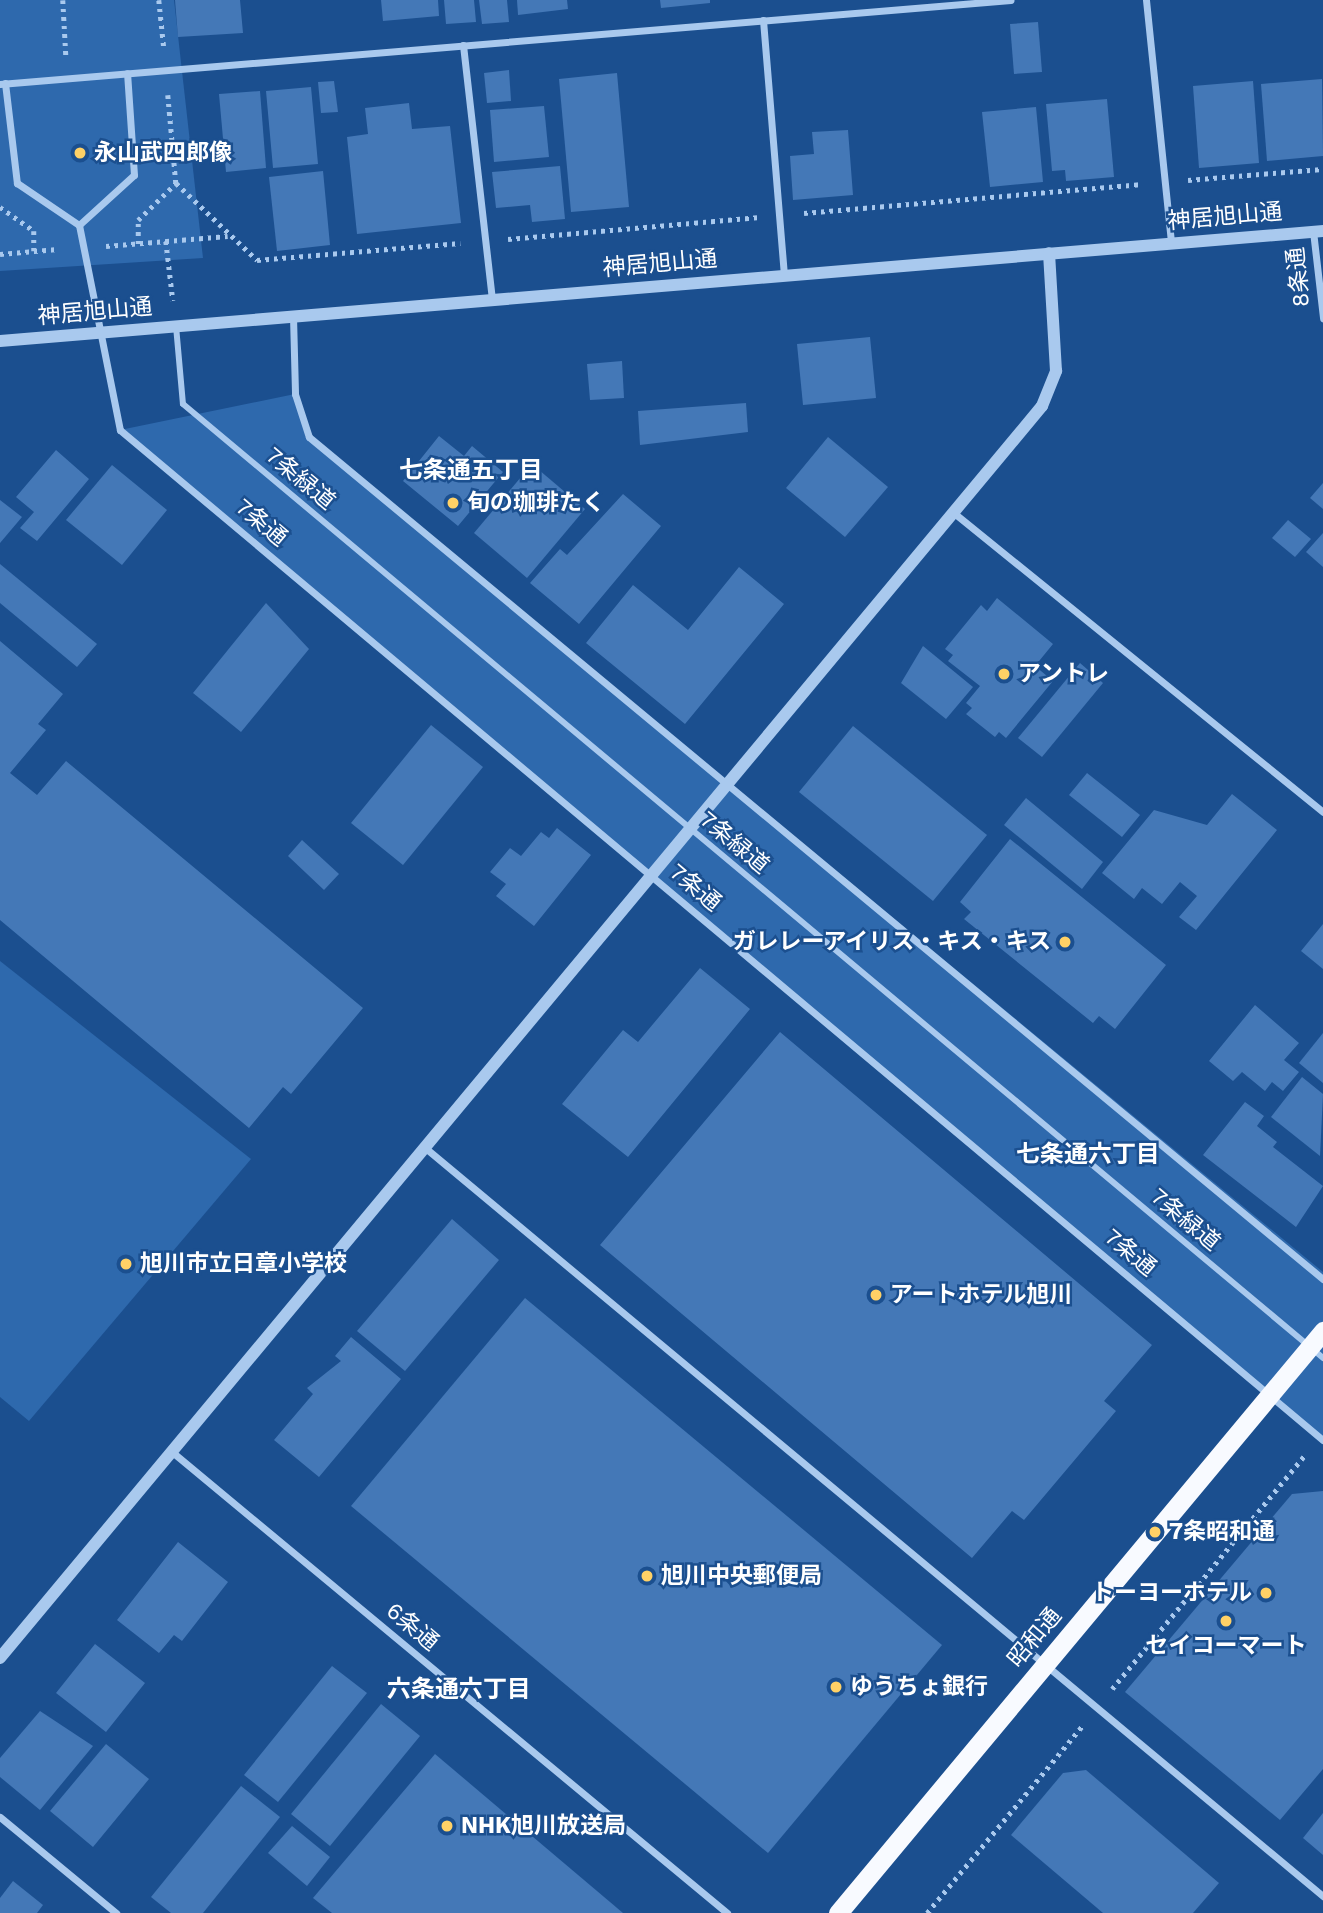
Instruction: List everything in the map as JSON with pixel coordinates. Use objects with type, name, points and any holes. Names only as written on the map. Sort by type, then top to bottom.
[{"type":"highway","name":"昭和通","points":[[838,1913],[1269,1394],[1316,1352],[1323,1331]]},
{"type":"street","points":[[127,73],[134,175],[79,225],[17,183],[3,83],[1011,0]]},
{"type":"street","points":[[1146,0],[1171,243]]},
{"type":"street","points":[[763,20],[784,275]]},
{"type":"street","points":[[463,45],[492,300]]},
{"type":"street","name":"7条通","points":[[79,225],[97,333],[120,430],[1321,1438]]},
{"type":"street","name":"神居旭山通","points":[[0,341],[1318,231]]},
{"type":"street","name":"8条通","points":[[1318,231],[1323,318]]},
{"type":"street","points":[[0,1658],[649,874],[1042,406],[1056,371],[1049,253]]},
{"type":"street","points":[[293,316],[295,394],[309,437],[1323,1279]]},
{"type":"street","name":"7条緑道","points":[[176,326],[183,404],[1316,1352]]},
{"type":"street","points":[[954,513],[1323,812]]},
{"type":"street","points":[[423,1146],[1095,1711],[1323,1896]]},
{"type":"street","name":"6条通","points":[[171,1451],[727,1913]]},
{"type":"street","points":[[0,1817],[116,1913]]},
{"type":"path","points":[[62,0],[67,78]]},
{"type":"path","points":[[138,244],[138,220],[176,183],[228,236],[257,260]]},
{"type":"path","points":[[0,207],[34,231],[34,251]]},
{"type":"path","points":[[0,254],[228,236]]},
{"type":"path","points":[[166,241],[176,326]]},
{"type":"path","points":[[928,1913],[1321,1438]]},
{"type":"shaded area","points":[[0,0],[174,0],[203,258],[0,271]]},
{"type":"shaded area","points":[[295,394],[309,437],[1323,1272],[1323,1440],[120,430]]},
{"type":"shaded area","points":[[0,961],[251,1159],[29,1421],[0,1397]]},
{"type":"building","points":[[175,0],[240,0],[243,33],[178,37]]},
{"type":"building","points":[[381,0],[438,0],[439,16],[383,21]]},
{"type":"building","points":[[444,0],[474,0],[476,22],[446,24]]},
{"type":"building","points":[[479,0],[507,0],[509,22],[482,24]]},
{"type":"building","points":[[517,0],[567,0],[568,9],[518,15]]},
{"type":"building","points":[[660,0],[710,0],[710,3],[661,8]]},
{"type":"building","points":[[1038,22],[1042,72],[1014,74],[1010,24]]},
{"type":"building","points":[[509,70],[511,101],[487,103],[484,73]]},
{"type":"building","points":[[617,73],[629,207],[571,212],[559,79]]},
{"type":"building","points":[[1322,79],[1323,156],[1267,161],[1261,84]]},
{"type":"building","points":[[334,81],[338,112],[321,113],[318,82]]},
{"type":"building","points":[[1253,81],[1259,163],[1199,168],[1193,86]]},
{"type":"building","points":[[311,87],[318,164],[273,168],[266,91]]},
{"type":"building","points":[[260,91],[266,168],[226,172],[219,94]]},
{"type":"building","points":[[1107,99],[1114,177],[1066,181],[1065,170],[1052,171],[1046,104]]},
{"type":"building","points":[[409,103],[412,129],[450,126],[461,223],[357,234],[347,137],[368,134],[365,108]]},
{"type":"building","points":[[544,106],[549,157],[494,162],[490,110]]},
{"type":"building","points":[[1036,107],[1043,182],[990,187],[982,112]]},
{"type":"building","points":[[848,130],[853,195],[793,200],[790,156],[814,154],[812,132]]},
{"type":"building","points":[[560,166],[565,219],[532,222],[530,205],[496,208],[492,172]]},
{"type":"building","points":[[323,171],[330,245],[277,251],[269,177]]},
{"type":"building","points":[[870,337],[876,398],[803,405],[797,344]]},
{"type":"building","points":[[622,361],[624,398],[590,400],[587,364]]},
{"type":"building","points":[[746,403],[748,432],[640,445],[638,411]]},
{"type":"building","name":"旬の珈琲たく","points":[[439,436],[464,456],[472,446],[503,472],[458,526],[403,481]]},
{"type":"building","points":[[828,437],[888,487],[845,537],[786,488]]},
{"type":"building","points":[[56,450],[89,479],[37,541],[20,528],[34,512],[16,497]]},
{"type":"building","points":[[532,464],[585,509],[527,578],[474,533]]},
{"type":"building","points":[[112,465],[167,510],[122,565],[66,520]]},
{"type":"building","points":[[1323,483],[1323,509],[1310,498]]},
{"type":"building","points":[[623,494],[661,526],[579,624],[530,583],[560,549],[567,555]]},
{"type":"building","points":[[0,500],[22,517],[0,543]]},
{"type":"building","points":[[1288,520],[1311,539],[1295,557],[1272,538]]},
{"type":"building","points":[[1323,533],[1323,567],[1306,552]]},
{"type":"building","points":[[0,564],[97,644],[77,667],[0,603]]},
{"type":"building","points":[[739,567],[784,604],[685,724],[586,643],[633,585],[688,630]]},
{"type":"building","name":"アントレ","points":[[997,598],[1053,644],[1035,666],[1053,681],[1006,738],[999,732],[995,737],[966,714],[972,708],[966,703],[980,686],[948,661],[953,655],[945,649],[981,605],[987,611]]},
{"type":"building","points":[[266,603],[309,649],[241,732],[193,693]]},
{"type":"building","points":[[0,641],[63,694],[38,724],[46,730],[10,773],[37,795],[66,761],[363,1008],[291,1094],[283,1087],[249,1128],[0,920]]},
{"type":"building","points":[[923,646],[973,687],[946,719],[901,683]]},
{"type":"building","points":[[1080,663],[1103,683],[1042,757],[1018,738]]},
{"type":"building","points":[[431,725],[483,767],[403,865],[351,823]]},
{"type":"building","points":[[853,726],[987,835],[933,901],[799,792]]},
{"type":"building","points":[[1087,773],[1140,815],[1122,837],[1069,795]]},
{"type":"building","points":[[1232,794],[1277,830],[1196,930],[1179,917],[1197,896],[1180,882],[1162,904],[1142,888],[1134,899],[1102,873],[1154,810],[1207,825]]},
{"type":"building","points":[[1026,798],[1103,862],[1082,889],[1004,825]]},
{"type":"building","points":[[557,828],[591,855],[534,926],[496,896],[506,884],[490,872],[510,848],[521,856],[541,832],[549,838]]},
{"type":"building","name":"ガレレーアイリス・キス・キス","points":[[1010,839],[1166,965],[1115,1029],[1099,1016],[1093,1023],[964,919],[971,912],[960,902]]},
{"type":"building","points":[[302,840],[339,874],[324,890],[288,856]]},
{"type":"building","points":[[1323,924],[1323,969],[1301,951]]},
{"type":"building","points":[[700,968],[750,1009],[628,1157],[562,1104],[623,1030],[638,1042]]},
{"type":"building","points":[[1255,1005],[1299,1043],[1284,1060],[1299,1072],[1283,1091],[1272,1082],[1265,1091],[1242,1072],[1233,1081],[1209,1061]]},
{"type":"building","name":"アートホテル旭川","points":[[780,1032],[1152,1345],[1104,1401],[1116,1411],[1024,1520],[1012,1511],[972,1558],[600,1245]]},
{"type":"building","points":[[1323,1033],[1323,1083],[1299,1063]]},
{"type":"building","points":[[1302,1077],[1323,1094],[1320,1156],[1271,1117]]},
{"type":"building","points":[[1245,1102],[1264,1116],[1257,1126],[1277,1142],[1273,1147],[1323,1186],[1296,1227],[1203,1155]]},
{"type":"building","points":[[452,1219],[499,1260],[405,1371],[357,1331]]},
{"type":"building","name":"旭川中央郵便局","points":[[525,1298],[942,1645],[768,1853],[351,1506]]},
{"type":"building","points":[[351,1337],[401,1379],[319,1477],[274,1440],[313,1394],[307,1388],[341,1361],[335,1356]]},
{"type":"building","name":"トーヨーホテル","points":[[1323,1491],[1323,1769],[1280,1820],[1125,1692],[1292,1494]]},
{"type":"building","points":[[178,1542],[228,1582],[182,1641],[174,1635],[159,1653],[117,1620]]},
{"type":"building","points":[[95,1644],[145,1683],[106,1732],[56,1693]]},
{"type":"building","points":[[332,1666],[367,1693],[278,1802],[244,1775]]},
{"type":"building","points":[[381,1704],[420,1736],[330,1846],[291,1814]]},
{"type":"building","points":[[40,1711],[93,1746],[40,1810],[0,1777],[0,1758]]},
{"type":"building","points":[[106,1744],[149,1779],[93,1847],[50,1811]]},
{"type":"building","name":"NHK旭川放送局","points":[[435,1754],[623,1913],[332,1913],[313,1898]]},
{"type":"building","points":[[1086,1770],[1219,1883],[1193,1913],[1103,1913],[1011,1835],[1063,1773]]},
{"type":"building","points":[[241,1786],[280,1817],[203,1913],[171,1913],[151,1897]]},
{"type":"building","points":[[1323,1813],[1323,1855],[1303,1838]]},
{"type":"building","points":[[292,1826],[330,1857],[307,1886],[268,1853]]},
{"type":"building","points":[[13,1881],[43,1905],[37,1913],[0,1913],[0,1898]]},
{"type":"place","name":"永山武四郎像","points":[[80,153]]},
{"type":"place","name":"旬の珈琲たく","points":[[453,503]]},
{"type":"place","name":"アントレ","points":[[1004,674]]},
{"type":"place","name":"ガレレーアイリス・キス・キス","points":[[1065,942]]},
{"type":"place","name":"旭川市立日章小学校","points":[[126,1264]]},
{"type":"place","name":"アートホテル旭川","points":[[876,1295]]},
{"type":"place","name":"7条昭和通","points":[[1155,1532]]},
{"type":"place","name":"旭川中央郵便局","points":[[647,1576]]},
{"type":"place","name":"トーヨーホテル","points":[[1266,1593]]},
{"type":"place","name":"セイコーマート","points":[[1226,1621]]},
{"type":"place","name":"ゆうちょ銀行","points":[[836,1687]]},
{"type":"place","name":"NHK旭川放送局","points":[[447,1826]]},
{"type":"district","name":"七条通五丁目","points":[[471,471]]},
{"type":"district","name":"七条通六丁目","points":[[1088,1155]]},
{"type":"district","name":"六条通六丁目","points":[[459,1690]]}]
